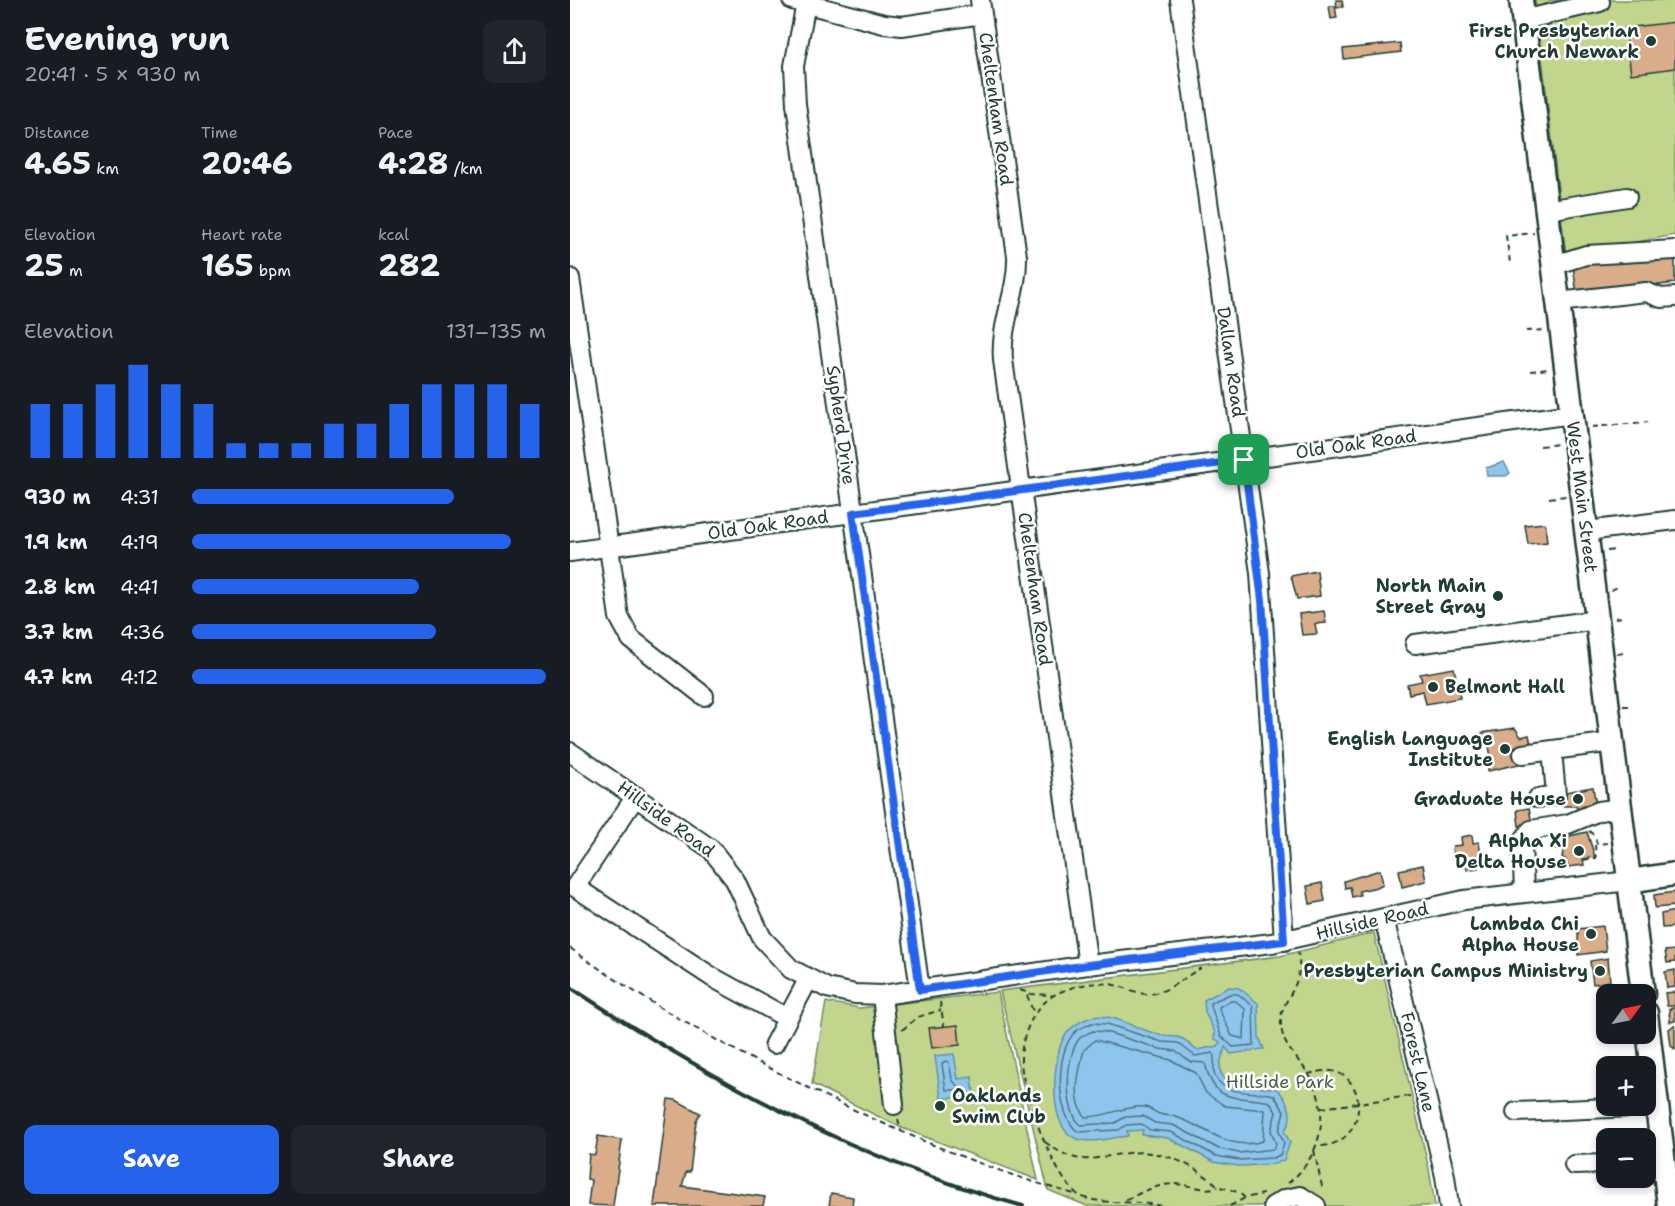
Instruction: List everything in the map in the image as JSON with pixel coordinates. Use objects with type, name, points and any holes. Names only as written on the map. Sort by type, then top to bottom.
[{"type":"main road","name":"West Main Street","points":[[1522,10],[1558,302],[1579,421],[1587,531],[1604,620],[1612,742],[1642,984]]},
{"type":"main road","points":[[1629,881],[1675,874]]},
{"type":"main road","points":[[1650,1044],[1657,1106],[1656,1128]]},
{"type":"main road","points":[[1656,1165],[1670,1192]]},
{"type":"street","name":"Dallam Road","points":[[1180,0],[1262,600],[1291,945]]},
{"type":"street","points":[[799,2],[884,24],[903,26],[981,7]]},
{"type":"street","name":"Sypherd Drive","points":[[799,2],[794,84],[920,990]]},
{"type":"street","points":[[1522,10],[1600,2]]},
{"type":"street","name":"Cheltenham Road","points":[[981,7],[1017,256],[1017,274],[1001,340],[1088,965]]},
{"type":"street","points":[[1547,210],[1627,197]]},
{"type":"street","points":[[1554,265],[1586,255],[1675,250]]},
{"type":"street","points":[[570,278],[607,547],[619,617],[624,630],[631,639],[704,696]]},
{"type":"street","points":[[1558,302],[1646,292],[1661,298],[1675,297]]},
{"type":"street","name":"Old Oak Road","points":[[570,552],[1244,460],[1579,421]]},
{"type":"street","points":[[1587,531],[1675,520]]},
{"type":"street","points":[[1415,644],[1604,620]]},
{"type":"street","points":[[1523,754],[1612,742]]},
{"type":"street","points":[[1538,798],[1556,795],[1552,750]]},
{"type":"street","name":"Hillside Road","points":[[570,752],[698,838],[719,857],[735,880],[762,938],[785,963],[808,980],[849,993],[882,995],[1088,965],[1291,945],[1384,918],[1464,900],[1524,891],[1629,881]]},
{"type":"street","points":[[636,796],[575,887],[712,977],[787,1018]]},
{"type":"street","points":[[1524,891],[1521,853],[1525,835],[1538,827],[1575,822],[1599,812],[1621,808]]},
{"type":"street","name":"Forest Lane","points":[[1384,918],[1445,1176],[1449,1206]]},
{"type":"street","points":[[774,1044],[808,980]]},
{"type":"street","points":[[882,995],[894,1105]]},
{"type":"street","points":[[1516,1112],[1657,1106]]},
{"type":"street","points":[[1575,1165],[1596,1164]]},
{"type":"street","points":[[1272,1199],[1300,1196],[1320,1201]]},
{"type":"path","points":[[1510,262],[1506,236],[1540,233]]},
{"type":"path","points":[[1526,331],[1551,330]]},
{"type":"path","points":[[1530,371],[1556,369]]},
{"type":"path","points":[[1579,421],[1648,422]]},
{"type":"path","points":[[1540,446],[1565,443]]},
{"type":"path","points":[[1549,498],[1571,495]]},
{"type":"path","points":[[1601,553],[1614,550]]},
{"type":"path","points":[[1604,620],[1622,617]]},
{"type":"path","points":[[1614,655],[1628,652]]},
{"type":"path","points":[[1575,822],[1595,836],[1596,858],[1583,860]]},
{"type":"path","points":[[1590,845],[1614,842]]},
{"type":"path","points":[[1284,1185],[1302,1169],[1314,1150],[1321,1125],[1321,1108],[1308,1074],[1286,1047],[1281,1026],[1283,1007],[1298,982],[1301,966],[1291,945]]},
{"type":"path","points":[[570,948],[649,1002],[716,1042],[829,1098],[966,1158],[1080,1196],[1161,1206]]},
{"type":"path","points":[[1024,993],[1054,995],[1078,986],[1101,983],[1137,993],[1158,992],[1170,988],[1208,964]]},
{"type":"path","points":[[1019,990],[1032,1002],[1034,1015]]},
{"type":"path","points":[[1054,995],[1034,1015],[1024,1036],[1021,1062],[1033,1113],[1045,1142],[1059,1170],[1080,1196]]},
{"type":"path","points":[[939,996],[944,1026]]},
{"type":"path","points":[[901,1031],[918,1017],[941,1010]]},
{"type":"path","points":[[1308,1074],[1336,1072],[1344,1077],[1353,1089],[1358,1104],[1357,1121],[1345,1138],[1329,1146],[1316,1146]]},
{"type":"path","points":[[1321,1108],[1415,1096]]},
{"type":"path","points":[[1045,1142],[1058,1151],[1083,1160],[1129,1153],[1165,1156],[1200,1170],[1219,1187]]},
{"type":"path","points":[[1314,1150],[1320,1201]]},
{"type":"path","points":[[1123,1201],[1158,1185],[1177,1184],[1210,1190],[1219,1187],[1234,1189],[1245,1198]]},
{"type":"path","points":[[1230,1206],[1245,1198],[1272,1199]]},
{"type":"green space","points":[[1535,0],[1675,0],[1675,235],[1566,255]]},
{"type":"green space","name":"Hillside Park","points":[[1374,933],[1429,1169],[1435,1206],[1087,1206],[1048,1190],[1000,991],[1280,956]]},
{"type":"green space","name":"Oaklands Swim Club","points":[[998,992],[1038,1180],[902,1128],[812,1084],[826,1002],[860,1008]]},
{"type":"water","points":[[1504,462],[1510,473],[1506,476],[1487,476],[1486,468]]},
{"type":"water","points":[[1229,987],[1239,988],[1258,1003],[1259,1037],[1264,1049],[1231,1054],[1225,1047],[1220,1063],[1221,1074],[1226,1080],[1241,1086],[1277,1089],[1281,1093],[1290,1115],[1288,1126],[1284,1131],[1290,1142],[1284,1160],[1274,1164],[1240,1166],[1214,1162],[1168,1138],[1142,1135],[1143,1130],[1127,1131],[1128,1136],[1089,1141],[1077,1139],[1067,1133],[1057,1109],[1055,1079],[1062,1041],[1070,1030],[1089,1018],[1108,1017],[1156,1034],[1181,1038],[1197,1050],[1218,1046],[1220,1042],[1214,1038],[1215,1033],[1205,1012],[1204,1000]]},
{"type":"water","points":[[954,1054],[958,1079],[972,1077],[974,1094],[941,1099],[935,1056]]},
{"type":"building","points":[[1336,0],[1342,0],[1343,7],[1337,8]]},
{"type":"building","points":[[1329,6],[1335,6],[1337,18],[1331,19]]},
{"type":"building","name":"First Presbyterian Church Newark","points":[[1675,22],[1675,68],[1631,74],[1625,28]]},
{"type":"building","points":[[1400,43],[1401,52],[1344,59],[1343,49]]},
{"type":"building","points":[[1616,255],[1617,263],[1675,256],[1675,283],[1577,295],[1573,265]]},
{"type":"building","points":[[1545,523],[1547,542],[1528,544],[1525,525]]},
{"type":"building","points":[[1317,571],[1320,596],[1297,599],[1291,576]]},
{"type":"building","points":[[1324,611],[1326,623],[1315,624],[1317,634],[1302,635],[1299,614]]},
{"type":"building","name":"Belmont Hall","points":[[1454,668],[1460,698],[1426,704],[1423,691],[1409,694],[1407,684],[1422,681],[1420,674]]},
{"type":"building","name":"English Language Institute","points":[[1515,728],[1521,737],[1529,735],[1531,744],[1517,753],[1519,764],[1488,771],[1487,759],[1491,758],[1488,740],[1483,740],[1482,733]]},
{"type":"building","name":"Graduate House","points":[[1593,787],[1596,806],[1577,809],[1576,806],[1562,806],[1560,793]]},
{"type":"building","points":[[1529,808],[1532,824],[1519,826],[1517,810]]},
{"type":"building","name":"Alpha Xi Delta House","points":[[1587,832],[1595,857],[1583,859],[1584,865],[1568,867],[1566,860],[1562,857],[1564,847],[1554,849],[1552,840]]},
{"type":"building","points":[[1472,835],[1473,843],[1479,842],[1481,856],[1476,856],[1478,868],[1467,870],[1464,856],[1456,858],[1452,850],[1453,846],[1462,845],[1461,837]]},
{"type":"building","points":[[1423,865],[1426,881],[1402,887],[1399,870]]},
{"type":"building","points":[[1380,870],[1383,884],[1359,891],[1360,895],[1352,897],[1350,887],[1345,888],[1344,881]]},
{"type":"building","points":[[1322,883],[1325,901],[1310,904],[1307,886]]},
{"type":"building","points":[[1675,892],[1675,906],[1655,908],[1654,895]]},
{"type":"building","points":[[1675,911],[1675,927],[1662,928],[1661,914]]},
{"type":"building","name":"Lambda Chi Alpha House","points":[[1603,926],[1606,951],[1578,955],[1578,929]]},
{"type":"building","points":[[1675,950],[1675,962],[1667,963],[1665,951]]},
{"type":"building","name":"Presbyterian Campus Ministry","points":[[1608,958],[1610,981],[1593,984],[1590,961]]},
{"type":"building","points":[[1675,970],[1675,987],[1667,988],[1665,972]]},
{"type":"building","points":[[1675,992],[1675,1006],[1667,1006],[1665,993]]},
{"type":"building","points":[[1675,1008],[1675,1021],[1670,1022],[1669,1009]]},
{"type":"building","points":[[958,1025],[960,1045],[932,1048],[929,1028]]},
{"type":"building","points":[[1675,1026],[1675,1049],[1671,1046],[1669,1029]]},
{"type":"building","points":[[668,1099],[676,1100],[700,1113],[696,1121],[690,1172],[686,1172],[682,1186],[765,1197],[763,1206],[654,1206]]},
{"type":"building","points":[[598,1136],[622,1140],[613,1206],[588,1205],[591,1180],[587,1179],[589,1154],[595,1155]]},
{"type":"building","points":[[831,1193],[853,1197],[852,1206],[829,1206]]},
{"type":"railway","points":[[570,987],[677,1054],[732,1085],[845,1142],[962,1188],[1023,1206]]},
{"type":"place","name":"First Presbyterian Church Newark","points":[[1651,41]]},
{"type":"place","name":"North Main Street Gray","points":[[1498,596]]},
{"type":"place","name":"Belmont Hall","points":[[1433,687]]},
{"type":"place","name":"English Language Institute","points":[[1505,749]]},
{"type":"place","name":"Graduate House","points":[[1578,799]]},
{"type":"place","name":"Alpha Xi Delta House","points":[[1579,851]]},
{"type":"place","name":"Lambda Chi Alpha House","points":[[1591,934]]},
{"type":"place","name":"Presbyterian Campus Ministry","points":[[1600,971]]},
{"type":"place","name":"Oaklands Swim Club","points":[[940,1106]]},
{"type":"route","points":[[1244,460],[1260,573],[1284,941],[1088,965],[920,990],[853,513],[1244,460]]}]
